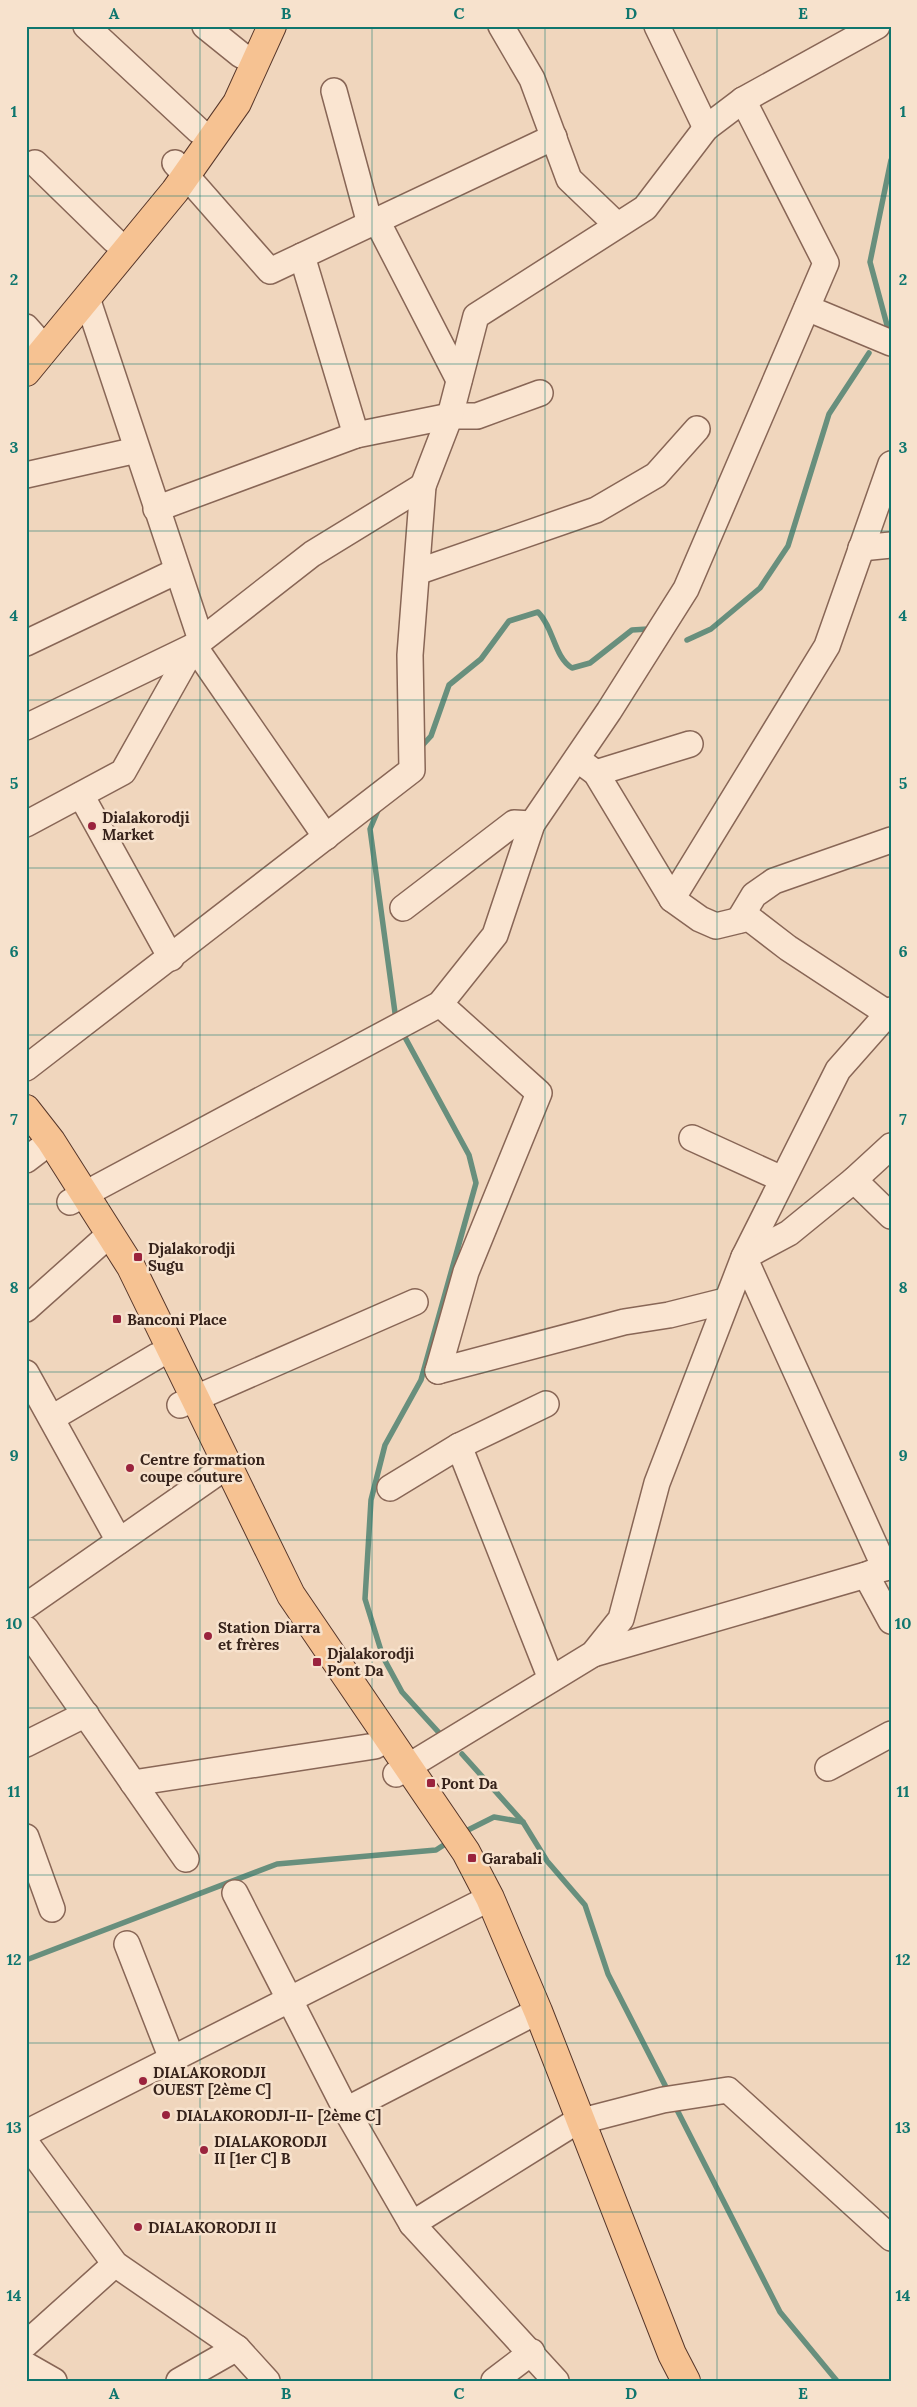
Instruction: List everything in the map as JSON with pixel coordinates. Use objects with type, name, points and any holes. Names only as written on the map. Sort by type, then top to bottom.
[{"type":"main road","points":[[26,372],[87,298],[180,169],[198,130],[222,95],[255,26]]},
{"type":"main road","points":[[29,336],[237,103],[272,26]]},
{"type":"main road","points":[[26,1109],[35,1147],[77,1198],[104,1240],[131,1267],[187,1401],[214,1475],[277,1603],[381,1741],[462,1854],[534,2013],[672,2354],[686,2381]]},
{"type":"main road","points":[[104,1240],[117,1275],[156,1356],[187,1401],[291,1595],[381,1741]]},
{"type":"main road","points":[[578,2122],[661,2358],[672,2381]]},
{"type":"street","points":[[86,26],[198,130]]},
{"type":"street","points":[[205,26],[241,55]]},
{"type":"street","points":[[501,26],[532,79],[569,179],[617,225]]},
{"type":"street","points":[[656,26],[706,128]]},
{"type":"street","points":[[26,1068],[171,958],[412,770],[410,655],[423,486],[450,416],[476,316],[645,208],[706,128],[743,100],[877,26]]},
{"type":"street","points":[[334,91],[374,223],[459,380]]},
{"type":"street","points":[[77,1198],[440,1004],[495,935],[532,824],[586,766],[609,711],[686,589],[826,263],[743,100]]},
{"type":"street","points":[[180,169],[270,271],[554,138]]},
{"type":"street","points":[[35,163],[114,240]]},
{"type":"street","points":[[302,256],[356,435]]},
{"type":"street","points":[[87,298],[177,571],[197,643],[326,837]]},
{"type":"street","points":[[807,308],[891,343]]},
{"type":"street","points":[[156,509],[356,435],[450,416],[477,416],[540,393]]},
{"type":"street","points":[[417,572],[596,510],[656,475],[697,430]]},
{"type":"street","points":[[26,475],[136,450]]},
{"type":"street","points":[[672,899],[827,646],[891,464]]},
{"type":"street","points":[[26,727],[197,643],[312,554],[423,486]]},
{"type":"street","points":[[861,548],[891,546]]},
{"type":"street","points":[[26,643],[177,571]]},
{"type":"street","points":[[26,824],[123,772],[197,643]]},
{"type":"street","points":[[586,766],[690,744]]},
{"type":"street","points":[[586,766],[672,899],[700,919],[716,926],[749,918],[788,948],[889,1011],[838,1070],[744,1257],[725,1301],[657,1483],[621,1619],[593,1654]]},
{"type":"street","points":[[81,794],[171,958]]},
{"type":"street","points":[[403,908],[514,823],[532,824]]},
{"type":"street","points":[[739,920],[754,895],[774,881],[891,840]]},
{"type":"street","points":[[440,1004],[539,1093],[466,1272],[438,1371],[624,1322],[669,1315],[725,1301]]},
{"type":"street","points":[[692,1138],[782,1179]]},
{"type":"street","points":[[744,1257],[789,1232],[854,1180],[891,1146]]},
{"type":"street","points":[[854,1180],[891,1216]]},
{"type":"street","points":[[26,1309],[104,1240]]},
{"type":"street","points":[[744,1257],[881,1569],[891,1621]]},
{"type":"street","points":[[187,1401],[415,1302]]},
{"type":"street","points":[[52,1418],[156,1356]]},
{"type":"street","points":[[29,1382],[52,1418],[119,1541]]},
{"type":"street","points":[[390,1488],[459,1446],[546,1404]]},
{"type":"street","points":[[459,1446],[551,1679]]},
{"type":"street","points":[[26,1606],[214,1475]]},
{"type":"street","points":[[402,1770],[593,1654],[881,1569]]},
{"type":"street","points":[[26,1629],[186,1859]]},
{"type":"street","points":[[26,1744],[86,1714]]},
{"type":"street","points":[[828,1768],[891,1734]]},
{"type":"street","points":[[133,1783],[381,1741]]},
{"type":"street","points":[[26,1837],[52,1910]]},
{"type":"street","points":[[235,1893],[346,2110],[412,2224],[532,2352],[556,2381]]},
{"type":"street","points":[[26,2133],[484,1901]]},
{"type":"street","points":[[127,1944],[172,2059]]},
{"type":"street","points":[[346,2110],[534,2013]]},
{"type":"street","points":[[412,2224],[578,2122],[663,2100],[728,2090],[891,2238]]},
{"type":"street","points":[[26,2143],[115,2264],[236,2348],[267,2381]]},
{"type":"street","points":[[26,2344],[115,2264]]},
{"type":"street","points":[[179,2381],[236,2348]]},
{"type":"street","points":[[494,2381],[532,2352]]},
{"type":"street","points":[[26,2365],[54,2381]]},
{"type":"waterway","points":[[887,325],[870,262],[891,160]]},
{"type":"waterway","points":[[687,640],[711,629],[760,588],[788,546],[829,414],[869,353]]},
{"type":"waterway","points":[[420,748],[431,736],[449,685],[481,659],[509,621],[538,612],[548,626],[561,657],[572,668],[590,663],[632,630],[648,629]]},
{"type":"waterway","points":[[379,808],[370,829],[396,1020]]},
{"type":"waterway","points":[[401,1030],[469,1155],[476,1183],[421,1380],[385,1445],[371,1500],[365,1599],[383,1657],[402,1692],[442,1736]]},
{"type":"waterway","points":[[462,1754],[523,1822],[547,1861],[585,1905],[608,1974],[669,2093]]},
{"type":"waterway","points":[[462,1833],[494,1817],[523,1822]]},
{"type":"waterway","points":[[26,1960],[277,1864],[436,1850],[450,1841]]},
{"type":"waterway","points":[[674,2104],[780,2312],[837,2381]]},
{"type":"place","name":"Dialakorodji Market","points":[[92,826]]},
{"type":"place","name":"Djalakorodji Sugu","points":[[138,1257]]},
{"type":"place","name":"Banconi Place","points":[[117,1319]]},
{"type":"place","name":"Centre formation coupe couture","points":[[130,1468]]},
{"type":"place","name":"Station Diarra et frères","points":[[208,1636]]},
{"type":"place","name":"Djalakorodji Pont Da","points":[[317,1662]]},
{"type":"place","name":"Pont Da","points":[[431,1783]]},
{"type":"place","name":"Garabali","points":[[472,1858]]},
{"type":"place","name":"DIALAKORODJI OUEST [2ème C]","points":[[143,2081]]},
{"type":"place","name":"DIALAKORODJI-II- [2ème C]","points":[[166,2115]]},
{"type":"place","name":"DIALAKORODJI II [1er C] B","points":[[204,2150]]},
{"type":"place","name":"DIALAKORODJI II","points":[[138,2227]]}]
